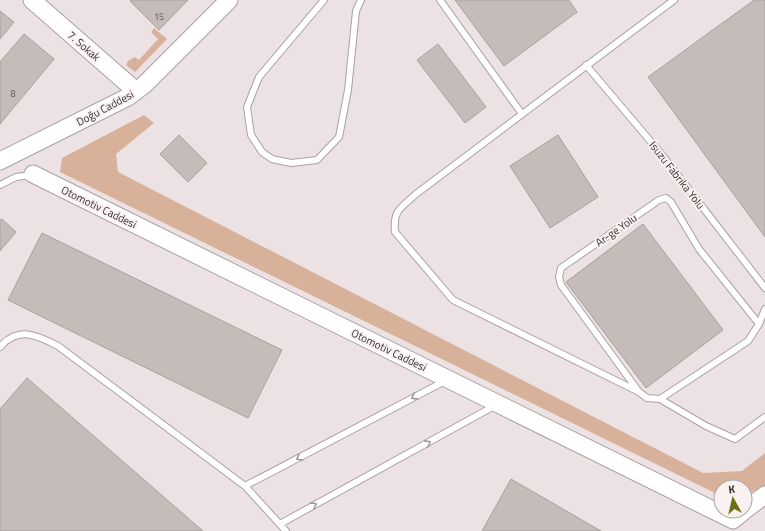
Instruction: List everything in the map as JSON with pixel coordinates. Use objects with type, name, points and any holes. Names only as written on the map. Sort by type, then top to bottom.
[{"type":"street","name":"7. Sokak","points":[[32,0],[136,92]]},
{"type":"street","name":"Doğu Caddesi","points":[[0,161],[120,102],[136,92],[229,0]]},
{"type":"street","name":"Otomotiv Caddesi","points":[[34,174],[498,404],[713,505]]},
{"type":"street","name":"Otomotiv Caddesi","points":[[753,505],[765,495]]},
{"type":"lane","points":[[324,0],[259,78],[247,107],[251,135],[262,152],[272,159],[291,163],[317,160],[339,137],[348,90],[356,11],[361,0]]},
{"type":"lane","points":[[440,0],[522,114]]},
{"type":"lane","points":[[674,0],[586,64],[463,160],[416,194],[399,210],[394,219],[395,232],[452,300],[639,392],[647,398],[660,399],[706,426],[735,439],[765,417]]},
{"type":"lane","name":"Isuzu Fabrika Yolu","points":[[586,64],[663,156],[765,288]]},
{"type":"lane","points":[[0,185],[16,177],[34,174]]},
{"type":"lane","name":"Ar-ge Yolu","points":[[639,392],[561,286],[559,277],[561,268],[659,200],[666,198],[671,202],[699,249],[759,324]]},
{"type":"lane","points":[[660,399],[748,340],[759,324],[765,309]]},
{"type":"lane","points":[[0,347],[5,341],[17,335],[35,334],[58,346],[245,486],[286,531]]},
{"type":"lane","points":[[245,486],[448,379]]},
{"type":"lane","points":[[280,524],[498,404]]},
{"type":"shaded area","points":[[154,28],[167,39],[135,72],[126,65],[128,61],[135,57],[139,60],[158,39],[151,32]]},
{"type":"shaded area","points":[[144,115],[154,123],[116,154],[118,172],[703,473],[742,471],[765,453],[765,486],[753,491],[753,479],[713,479],[713,492],[60,172],[62,158]]},
{"type":"building","points":[[188,0],[159,30],[130,1]]},
{"type":"building","points":[[455,0],[569,0],[577,12],[504,66]]},
{"type":"building","points":[[754,0],[765,0],[765,237],[648,77]]},
{"type":"building","points":[[0,11],[14,22],[0,39]]},
{"type":"building","points":[[24,34],[54,59],[0,124],[0,62]]},
{"type":"building","points":[[438,44],[486,107],[465,123],[417,60]]},
{"type":"building","points":[[179,135],[207,163],[188,182],[160,154]]},
{"type":"building","points":[[558,135],[598,197],[550,228],[510,166]]},
{"type":"building","points":[[2,219],[16,232],[0,251],[0,220]]},
{"type":"building","points":[[643,224],[723,330],[646,388],[566,282]]},
{"type":"building","points":[[42,233],[282,350],[248,418],[8,300]]},
{"type":"building","points":[[27,378],[203,531],[0,531],[0,409]]},
{"type":"building","points":[[511,479],[601,531],[482,531]]}]
